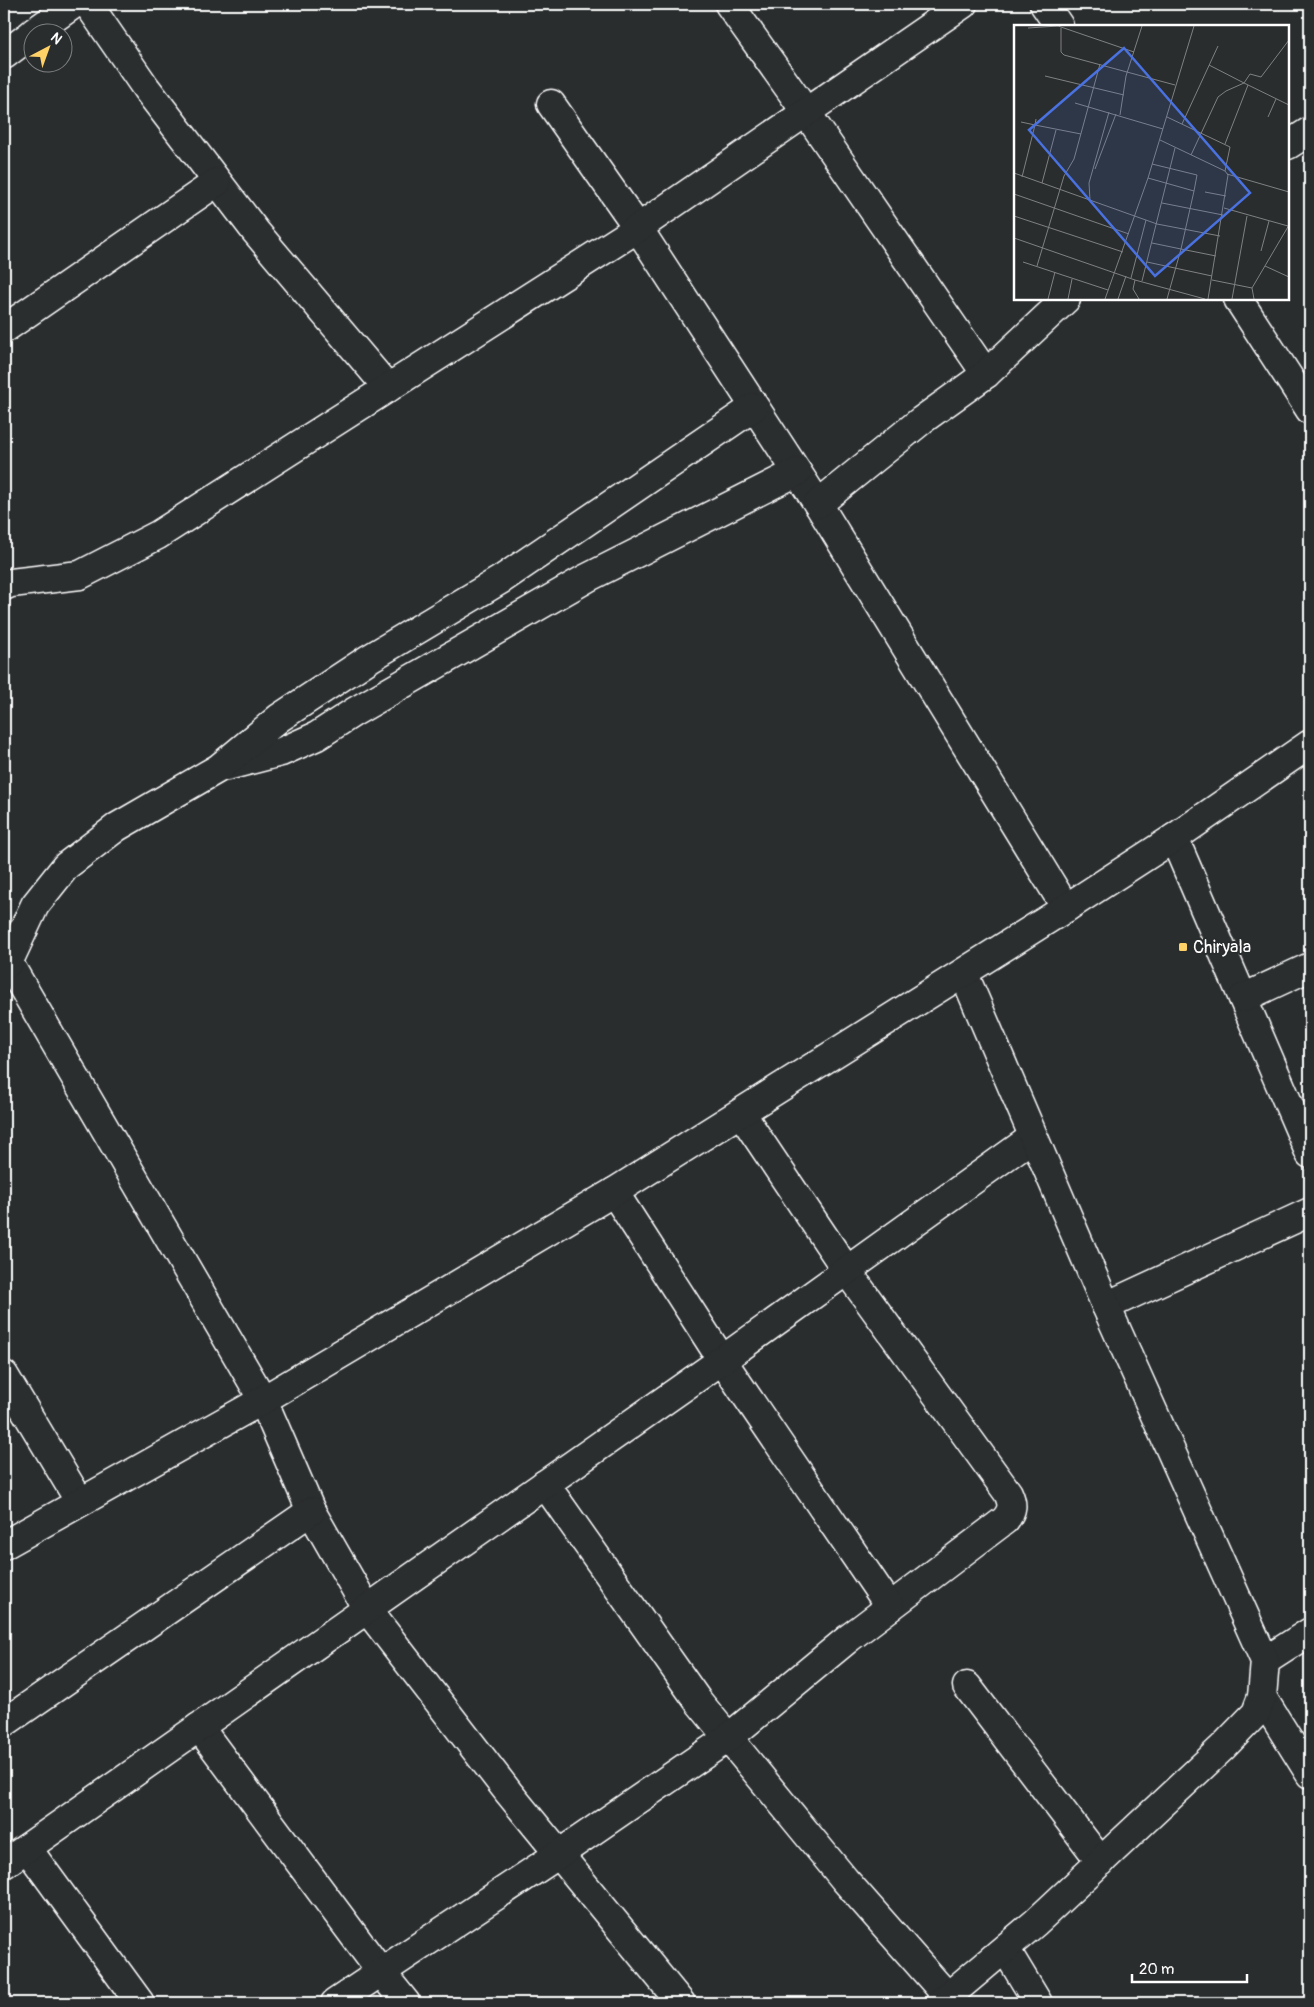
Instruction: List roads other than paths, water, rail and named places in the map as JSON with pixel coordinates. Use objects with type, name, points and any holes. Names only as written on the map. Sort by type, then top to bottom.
[{"type":"street","points":[[49,22],[74,4]]},
{"type":"street","points":[[88,4],[146,88],[256,232],[388,388]]},
{"type":"street","points":[[730,4],[986,374]]},
{"type":"street","points":[[4,586],[80,575],[158,535],[638,228],[963,4]]},
{"type":"street","points":[[1044,4],[1058,25]]},
{"type":"street","points":[[4,55],[22,41]]},
{"type":"street","points":[[551,104],[638,228],[818,504],[1066,908]]},
{"type":"street","points":[[1289,144],[1310,132]]},
{"type":"street","points":[[4,329],[217,182]]},
{"type":"street","points":[[818,504],[922,420],[986,374],[1065,300]]},
{"type":"street","points":[[1239,300],[1310,410]]},
{"type":"street","points":[[681,2003],[509,1793],[367,1609],[311,1511],[263,1400],[6,959],[34,905],[66,866],[117,827],[219,768],[279,718],[370,658],[502,578],[754,406]]},
{"type":"street","points":[[219,768],[281,752],[317,736],[354,712],[587,578],[797,472]]},
{"type":"street","points":[[4,1545],[263,1400],[614,1192],[964,974],[1174,838],[1310,744]]},
{"type":"street","points":[[1174,838],[1310,1154]]},
{"type":"street","points":[[1243,998],[1310,967]]},
{"type":"street","points":[[545,1484],[698,1700],[944,2000],[1006,1950],[1256,1714],[1262,1697],[1265,1661],[1106,1306],[964,974]]},
{"type":"street","points":[[335,2003],[560,1854],[728,1738],[849,1638],[1004,1520],[1011,1512],[1012,1503],[1008,1493],[847,1271],[741,1113]]},
{"type":"street","points":[[4,1864],[722,1360],[1033,1137]]},
{"type":"street","points":[[614,1192],[722,1360],[890,1607]]},
{"type":"street","points":[[1106,1306],[1310,1212]]},
{"type":"street","points":[[4,1374],[80,1502]]},
{"type":"street","points":[[4,1723],[311,1511]]},
{"type":"street","points":[[1265,1661],[1310,1632]]},
{"type":"street","points":[[967,1686],[1101,1862]]},
{"type":"street","points":[[1262,1697],[1310,1774]]},
{"type":"street","points":[[199,1727],[406,2003]]},
{"type":"street","points":[[27,1848],[140,2003]]},
{"type":"street","points":[[1006,1950],[1038,2003]]},
{"type":"place","name":"Chiryala","points":[[1183,947]]}]
